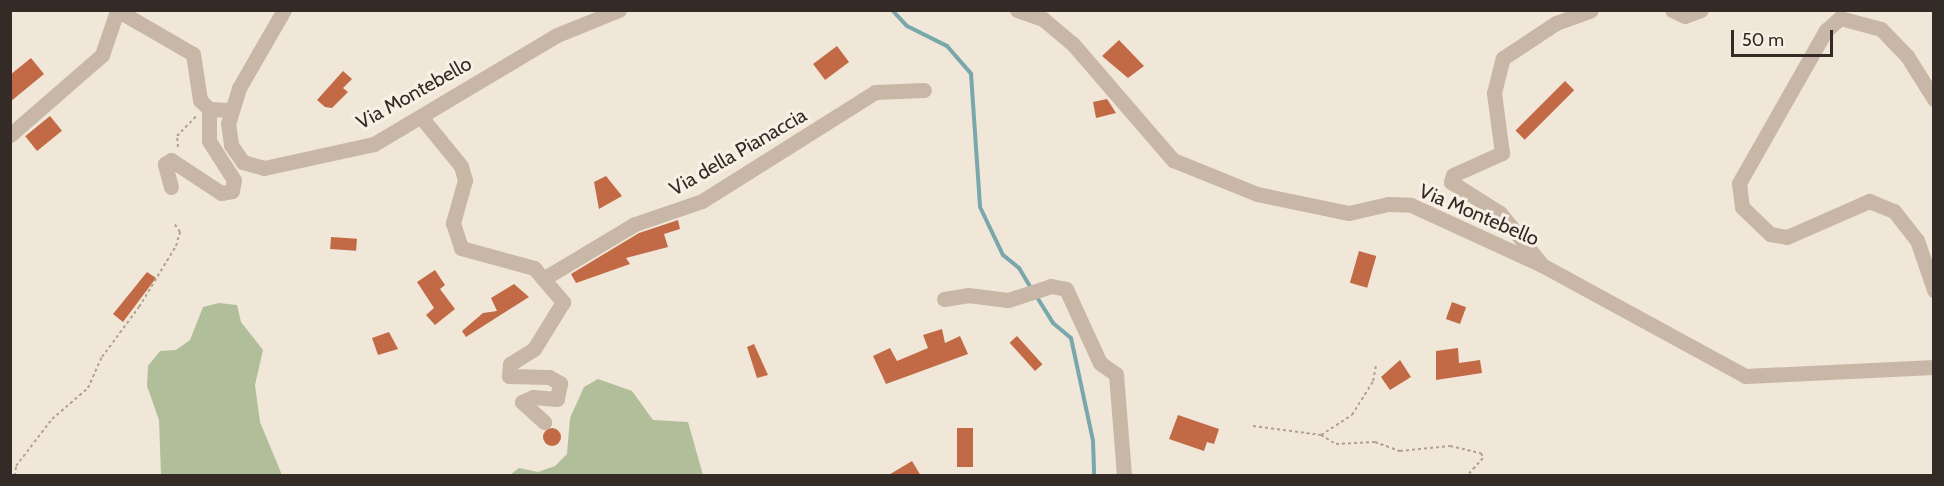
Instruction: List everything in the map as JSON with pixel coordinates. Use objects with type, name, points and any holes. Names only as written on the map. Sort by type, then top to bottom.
[{"type":"street","points":[[10,135],[102,55],[117,11],[193,54],[200,100],[209,109],[230,110],[284,10]]},
{"type":"street","name":"Via Montebello","points":[[230,110],[231,145],[243,162],[264,168],[374,144],[557,35],[619,10]]},
{"type":"street","name":"Via Montebello","points":[[1017,10],[1043,19],[1072,43],[1173,160],[1257,194],[1305,207],[1349,213],[1388,204],[1411,205],[1542,265],[1745,376],[1934,367]]},
{"type":"street","points":[[1542,265],[1500,213],[1451,182],[1453,175],[1502,153],[1494,93],[1503,58],[1556,23],[1591,10]]},
{"type":"street","points":[[1672,10],[1685,16],[1701,10]]},
{"type":"street","points":[[1934,99],[1907,56],[1881,29],[1840,18],[1820,40],[1739,183],[1742,207],[1770,234],[1787,237],[1869,201],[1894,211],[1917,240],[1934,290]]},
{"type":"street","name":"Via della Pianaccia","points":[[543,279],[635,224],[702,201],[875,92],[924,90]]},
{"type":"street","points":[[171,187],[165,164],[171,160],[186,167],[221,193],[234,189],[209,141],[209,109]]},
{"type":"street","points":[[421,117],[461,166],[465,180],[453,223],[461,248],[515,260],[534,268],[563,308],[534,349],[510,364],[509,376],[549,377],[560,383],[557,399],[533,397],[522,402],[544,422]]},
{"type":"street","points":[[944,299],[1024,296],[1058,286],[1073,296],[1100,363],[1116,374],[1124,476]]},
{"type":"path","points":[[186,167],[177,136],[189,120],[209,109]]},
{"type":"path","points":[[15,476],[16,466],[45,435],[52,419],[88,388],[102,357],[139,307],[176,246],[180,232],[174,223]]},
{"type":"path","points":[[1321,435],[1352,415],[1373,381],[1376,366]]},
{"type":"path","points":[[1253,426],[1321,435],[1336,444],[1375,442],[1400,451],[1450,446],[1481,453],[1483,458],[1467,476]]},
{"type":"green space","points":[[219,303],[237,305],[241,322],[263,350],[255,385],[260,422],[282,475],[161,475],[159,420],[147,386],[148,366],[160,351],[176,350],[190,340],[203,307]]},
{"type":"green space","points":[[598,379],[632,391],[653,420],[688,422],[703,475],[510,475],[519,468],[538,472],[555,466],[567,454],[570,418],[584,387]]},
{"type":"building","points":[[1119,40],[1144,66],[1128,78],[1102,56]]},
{"type":"building","points":[[837,46],[849,62],[825,80],[813,64]]},
{"type":"building","points":[[31,58],[44,74],[10,102],[10,75]]},
{"type":"building","points":[[343,71],[352,79],[343,88],[348,92],[332,108],[325,107],[317,100]]},
{"type":"building","points":[[1565,81],[1574,90],[1525,140],[1516,130]]},
{"type":"building","points":[[1107,99],[1116,113],[1096,118],[1093,102]]},
{"type":"building","points":[[50,116],[62,131],[37,151],[25,136]]},
{"type":"building","points":[[606,176],[622,196],[599,209],[594,182]]},
{"type":"building","points":[[678,220],[680,229],[664,234],[668,247],[626,258],[630,264],[576,283],[571,274],[639,233]]},
{"type":"building","points":[[331,237],[357,239],[356,251],[330,249]]},
{"type":"building","points":[[1359,251],[1376,256],[1367,288],[1350,283]]},
{"type":"building","points":[[435,270],[445,285],[440,289],[455,309],[435,325],[426,315],[434,308],[417,282]]},
{"type":"building","points":[[147,272],[156,278],[123,322],[113,314]]},
{"type":"building","points":[[514,284],[529,297],[466,337],[462,331],[483,313],[497,311],[491,298]]},
{"type":"building","points":[[1452,302],[1466,307],[1460,324],[1446,319]]},
{"type":"building","points":[[942,329],[945,343],[960,336],[968,354],[886,384],[873,356],[890,348],[897,361],[928,348],[923,335]]},
{"type":"building","points":[[389,332],[398,349],[378,355],[372,338]]},
{"type":"building","points":[[1017,336],[1042,364],[1035,371],[1010,343]]},
{"type":"building","points":[[754,344],[768,375],[757,378],[747,347]]},
{"type":"building","points":[[1458,348],[1459,363],[1480,360],[1482,373],[1436,380],[1436,351]]},
{"type":"building","points":[[1400,360],[1411,377],[1390,390],[1381,377]]},
{"type":"building","points":[[1178,415],[1219,429],[1214,444],[1207,442],[1204,451],[1169,439]]},
{"type":"building","points":[[552,428],[558,431],[561,437],[558,443],[552,446],[546,443],[543,437],[546,431]]},
{"type":"building","points":[[957,428],[973,428],[973,467],[957,467]]},
{"type":"building","points":[[912,461],[921,476],[887,476]]},
{"type":"waterway","points":[[892,10],[907,26],[947,46],[971,74],[980,207],[1003,255],[1019,268],[1031,288]]},
{"type":"waterway","points":[[1035,294],[1053,323],[1071,338],[1093,441],[1094,476]]}]
